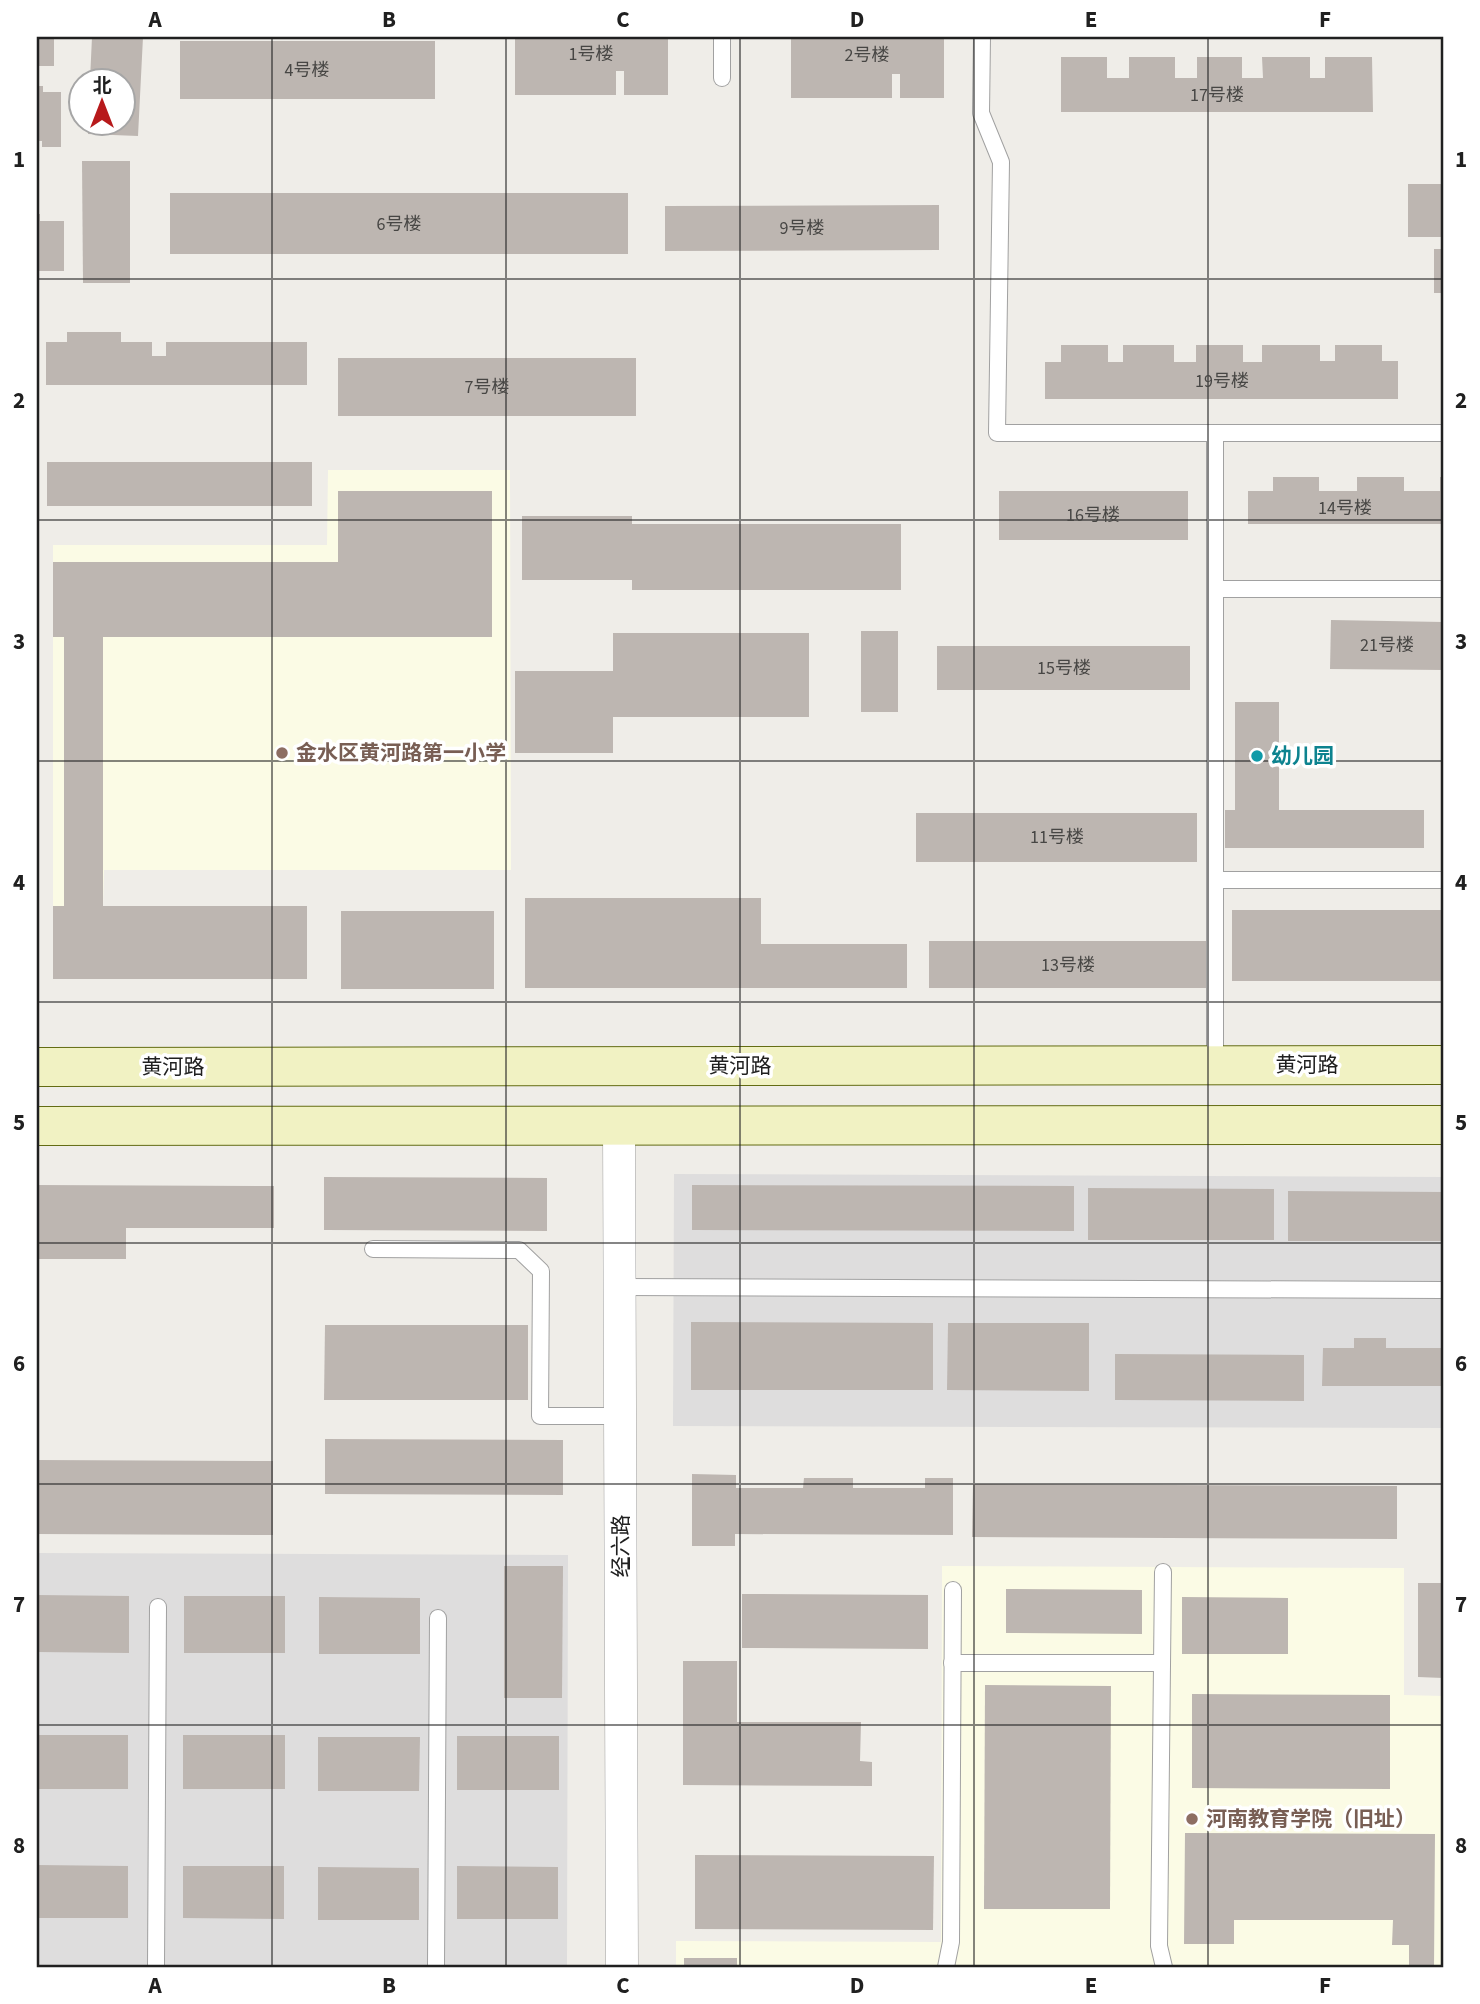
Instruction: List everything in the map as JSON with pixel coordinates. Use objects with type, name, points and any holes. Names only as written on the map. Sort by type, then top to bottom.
[{"type":"main road","name":"黄河路","points":[[37,1067],[1443,1065]]},
{"type":"main road","points":[[37,1126],[1443,1125]]},
{"type":"street","name":"经六路","points":[[619,1125],[622,1967]]},
{"type":"lane","points":[[722,37],[722,78]]},
{"type":"lane","points":[[982,37],[981,113],[1001,162],[997,433],[1443,433]]},
{"type":"lane","points":[[1214,433],[1215,1065]]},
{"type":"lane","points":[[1214,589],[1443,589]]},
{"type":"lane","points":[[1215,880],[1443,880]]},
{"type":"lane","points":[[373,1249],[519,1250],[541,1271],[540,1416],[620,1416]]},
{"type":"lane","points":[[620,1287],[1443,1290]]},
{"type":"lane","points":[[1163,1572],[1159,1946],[1164,1967]]},
{"type":"lane","points":[[946,1967],[951,1942],[953,1590]]},
{"type":"lane","points":[[156,1967],[158,1607]]},
{"type":"lane","points":[[436,1967],[438,1618]]},
{"type":"lane","points":[[952,1663],[1162,1663]]},
{"type":"shaded area","name":"金水区黄河路第一小学","points":[[328,470],[510,470],[511,870],[104,870],[103,906],[53,906],[53,545],[327,545]]},
{"type":"shaded area","points":[[674,1174],[1443,1177],[1443,1428],[673,1426]]},
{"type":"shaded area","points":[[37,1553],[568,1555],[567,1967],[37,1967]]},
{"type":"shaded area","name":"河南教育学院（旧址）","points":[[942,1566],[1404,1568],[1404,1695],[1443,1696],[1443,1967],[676,1967],[676,1941],[941,1942]]},
{"type":"building","points":[[37,37],[54,37],[54,66],[37,66]]},
{"type":"building","points":[[92,37],[143,37],[138,136],[136,66],[91,66]]},
{"type":"building","points":[[515,37],[668,37],[668,95],[624,95],[624,71],[616,71],[616,95],[515,95]]},
{"type":"building","points":[[791,37],[944,37],[944,98],[900,98],[900,74],[892,74],[892,98],[791,98]]},
{"type":"building","points":[[180,41],[435,41],[435,99],[180,99]]},
{"type":"building","points":[[1061,57],[1107,57],[1107,78],[1129,78],[1129,57],[1175,57],[1175,78],[1197,78],[1197,57],[1242,57],[1242,78],[1263,78],[1262,57],[1310,57],[1310,78],[1325,78],[1325,57],[1372,57],[1373,112],[1061,112]]},
{"type":"building","points":[[37,86],[43,86],[43,92],[61,92],[61,147],[42,147],[42,141],[37,141]]},
{"type":"building","points":[[82,161],[130,161],[130,283],[83,283]]},
{"type":"building","points":[[1408,184],[1443,184],[1443,237],[1408,237]]},
{"type":"building","points":[[170,193],[628,193],[628,254],[170,254]]},
{"type":"building","points":[[939,205],[939,250],[665,251],[665,206]]},
{"type":"building","points":[[37,214],[40,214],[40,221],[64,221],[64,271],[37,271]]},
{"type":"building","points":[[1434,249],[1443,249],[1443,293],[1434,293]]},
{"type":"building","points":[[67,332],[121,332],[121,342],[152,342],[152,356],[166,356],[166,342],[307,342],[307,385],[46,385],[46,342],[67,342]]},
{"type":"building","points":[[1061,345],[1108,345],[1108,362],[1123,362],[1123,345],[1174,345],[1174,362],[1196,362],[1196,345],[1243,345],[1243,362],[1262,362],[1262,345],[1320,345],[1320,361],[1335,361],[1335,345],[1382,345],[1382,361],[1398,361],[1398,399],[1045,399],[1045,362],[1061,362]]},
{"type":"building","points":[[338,358],[636,358],[636,416],[338,416]]},
{"type":"building","points":[[47,462],[312,462],[312,506],[47,506]]},
{"type":"building","points":[[1273,477],[1319,477],[1319,491],[1357,491],[1357,477],[1404,477],[1404,491],[1440,491],[1440,477],[1443,477],[1443,524],[1248,524],[1248,491],[1273,491]]},
{"type":"building","points":[[338,491],[492,491],[492,637],[103,637],[103,906],[307,906],[307,979],[53,979],[53,906],[64,906],[64,637],[53,637],[53,562],[338,562]]},
{"type":"building","points":[[999,491],[1188,491],[1188,540],[999,540]]},
{"type":"building","points":[[522,516],[632,516],[632,524],[901,524],[901,590],[632,590],[632,580],[522,580]]},
{"type":"building","points":[[1331,620],[1443,622],[1443,670],[1330,669]]},
{"type":"building","points":[[861,631],[898,631],[898,712],[861,712]]},
{"type":"building","points":[[613,633],[809,633],[809,717],[613,717],[613,753],[515,753],[515,671],[613,671]]},
{"type":"building","points":[[937,646],[1190,646],[1190,690],[937,690]]},
{"type":"building","name":"幼儿园","points":[[1235,702],[1279,702],[1279,810],[1424,810],[1424,848],[1225,848],[1225,810],[1235,810]]},
{"type":"building","points":[[916,813],[1197,813],[1197,862],[916,862]]},
{"type":"building","points":[[525,898],[761,898],[761,944],[907,944],[907,988],[525,988]]},
{"type":"building","points":[[1232,910],[1443,910],[1443,981],[1232,981]]},
{"type":"building","points":[[341,911],[494,911],[494,989],[341,989]]},
{"type":"building","points":[[929,941],[1207,941],[1207,988],[929,988]]},
{"type":"building","points":[[324,1177],[547,1178],[547,1231],[324,1230]]},
{"type":"building","points":[[37,1185],[274,1186],[274,1228],[126,1228],[126,1259],[37,1259]]},
{"type":"building","points":[[692,1185],[1074,1186],[1074,1231],[692,1230]]},
{"type":"building","points":[[1088,1188],[1274,1189],[1274,1240],[1088,1240]]},
{"type":"building","points":[[1288,1191],[1443,1192],[1443,1241],[1288,1241]]},
{"type":"building","points":[[691,1322],[933,1323],[933,1390],[691,1390]]},
{"type":"building","points":[[948,1323],[1089,1323],[1089,1391],[947,1390]]},
{"type":"building","points":[[325,1325],[528,1325],[528,1400],[324,1400]]},
{"type":"building","points":[[1354,1338],[1386,1338],[1386,1348],[1443,1348],[1443,1386],[1322,1386],[1323,1348],[1354,1348]]},
{"type":"building","points":[[1115,1354],[1304,1355],[1304,1401],[1115,1400]]},
{"type":"building","points":[[325,1439],[563,1440],[563,1495],[325,1494]]},
{"type":"building","points":[[37,1460],[273,1461],[273,1535],[37,1534]]},
{"type":"building","points":[[692,1474],[736,1475],[736,1488],[803,1488],[804,1478],[853,1478],[853,1488],[925,1488],[925,1478],[953,1478],[953,1535],[735,1534],[735,1546],[692,1546]]},
{"type":"building","points":[[973,1484],[1397,1486],[1397,1539],[972,1537]]},
{"type":"building","points":[[504,1566],[563,1566],[562,1698],[504,1698]]},
{"type":"building","points":[[1418,1583],[1443,1583],[1443,1678],[1418,1677]]},
{"type":"building","points":[[1006,1589],[1142,1590],[1142,1634],[1006,1633]]},
{"type":"building","points":[[742,1594],[928,1595],[928,1649],[742,1648]]},
{"type":"building","points":[[37,1595],[129,1596],[129,1653],[37,1652]]},
{"type":"building","points":[[184,1596],[285,1596],[285,1653],[184,1653]]},
{"type":"building","points":[[319,1597],[420,1598],[420,1654],[319,1654]]},
{"type":"building","points":[[1182,1597],[1288,1598],[1288,1654],[1182,1654]]},
{"type":"building","points":[[683,1661],[737,1661],[737,1722],[861,1722],[860,1761],[872,1762],[872,1786],[683,1785]]},
{"type":"building","points":[[985,1685],[1111,1686],[1110,1909],[984,1909]]},
{"type":"building","points":[[1192,1694],[1390,1695],[1390,1789],[1192,1788]]},
{"type":"building","points":[[37,1735],[128,1735],[128,1789],[37,1789]]},
{"type":"building","points":[[183,1735],[285,1735],[285,1789],[183,1789]]},
{"type":"building","points":[[457,1736],[559,1736],[559,1790],[457,1790]]},
{"type":"building","points":[[318,1737],[420,1737],[419,1791],[318,1791]]},
{"type":"building","points":[[1185,1833],[1435,1834],[1434,1967],[1409,1967],[1409,1945],[1392,1945],[1393,1920],[1234,1920],[1234,1944],[1184,1944]]},
{"type":"building","points":[[695,1855],[934,1856],[933,1930],[695,1929]]},
{"type":"building","points":[[37,1865],[128,1866],[128,1918],[37,1918]]},
{"type":"building","points":[[183,1866],[284,1866],[284,1919],[183,1918]]},
{"type":"building","points":[[457,1866],[558,1867],[558,1919],[457,1919]]},
{"type":"building","points":[[318,1867],[419,1868],[419,1920],[318,1920]]},
{"type":"building","points":[[684,1958],[737,1958],[737,1967],[684,1967]]},
{"type":"place","name":"金水区黄河路第一小学","points":[[282,753]]},
{"type":"place","name":"幼儿园","points":[[1257,756]]},
{"type":"place","name":"河南教育学院（旧址）","points":[[1192,1819]]}]
